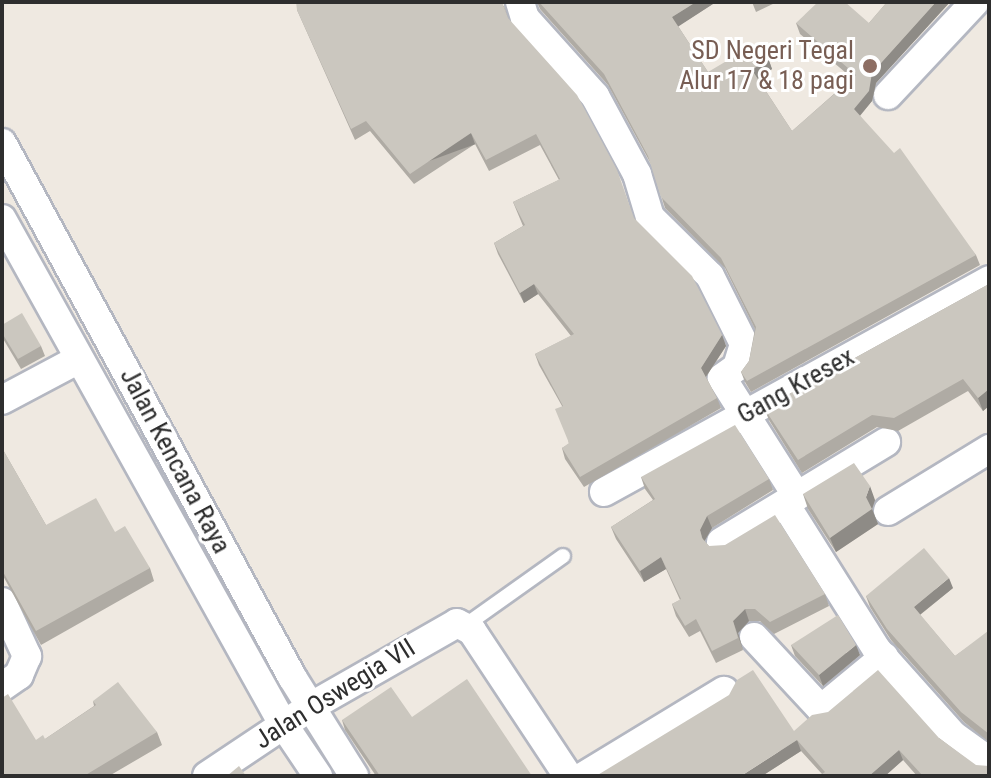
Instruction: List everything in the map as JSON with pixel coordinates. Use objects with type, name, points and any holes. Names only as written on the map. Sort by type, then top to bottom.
[{"type":"street","points":[[520,2],[525,18],[595,96],[637,174],[650,217],[710,276],[744,344],[737,367],[722,378],[746,414],[791,500],[884,657],[953,735],[989,761]]},
{"type":"street","points":[[888,95],[975,2]]},
{"type":"street","name":"Jalan Kencana Raya","points":[[2,143],[310,707],[354,776]]},
{"type":"street","name":"Jalan Kencana Raya","points":[[2,219],[283,724],[318,776]]},
{"type":"street","name":"Gang Kresex","points":[[604,492],[989,280]]},
{"type":"street","points":[[2,400],[79,359]]},
{"type":"street","points":[[721,542],[886,442]]},
{"type":"street","points":[[888,511],[989,449]]},
{"type":"street","points":[[2,602],[27,656],[25,667],[2,687]]},
{"type":"street","name":"Jalan Oswegia VII","points":[[207,776],[283,724],[448,624],[466,625]]},
{"type":"street","points":[[466,625],[568,776]]},
{"type":"street","points":[[754,637],[821,709],[884,657]]},
{"type":"street","points":[[584,776],[724,691]]},
{"type":"lane","points":[[466,625],[563,556]]},
{"type":"building","points":[[296,2],[502,2],[508,18],[577,95],[617,170],[634,218],[692,276],[722,335],[701,368],[717,398],[580,477],[562,448],[569,443],[555,409],[563,406],[535,354],[574,334],[534,284],[520,293],[494,243],[525,225],[513,202],[560,179],[536,134],[486,160],[471,133],[410,174],[366,121],[351,129]]},
{"type":"building","points":[[539,2],[696,2],[672,17],[708,72],[757,43],[768,58],[752,70],[792,131],[856,75],[796,23],[818,2],[845,2],[869,23],[887,2],[936,2],[872,73],[869,91],[854,109],[894,153],[900,148],[976,255],[747,381],[741,372],[749,361],[756,327],[721,258],[661,197],[648,156],[604,74]]},
{"type":"building","points":[[989,284],[989,389],[978,398],[963,379],[894,418],[872,415],[798,460],[764,408]]},
{"type":"building","points":[[22,313],[41,346],[18,359],[2,333],[2,325]]},
{"type":"building","points":[[735,425],[769,479],[707,516],[700,530],[702,538],[709,546],[725,545],[775,515],[825,594],[770,622],[755,609],[745,609],[733,621],[738,638],[712,651],[696,619],[685,626],[672,604],[681,599],[661,557],[640,571],[611,527],[655,499],[641,477]]},
{"type":"building","points":[[2,448],[46,525],[96,498],[115,532],[125,526],[150,568],[36,631],[2,570]]},
{"type":"building","points":[[854,463],[870,486],[866,497],[872,509],[830,538],[803,494]]},
{"type":"building","points":[[924,548],[949,578],[914,607],[955,656],[989,632],[989,734],[961,712],[887,629],[866,596]]},
{"type":"building","points":[[838,615],[856,645],[819,675],[791,645]]},
{"type":"building","points":[[753,670],[794,731],[812,715],[828,712],[878,670],[939,738],[976,765],[989,766],[989,776],[923,776],[899,750],[869,776],[819,776],[825,772],[797,740],[741,776],[596,776],[729,695],[737,680]]},
{"type":"building","points":[[467,679],[532,776],[380,776],[342,720],[391,687],[412,717]]},
{"type":"building","points":[[118,682],[157,732],[84,776],[2,776],[2,698],[8,694],[36,740],[43,735],[45,739],[96,705],[93,701]]},
{"type":"building","points":[[239,766],[246,776],[227,776]]},
{"type":"place","name":"SD Negeri Tegal Alur 17 & 18 pagi","points":[[870,66]]}]
